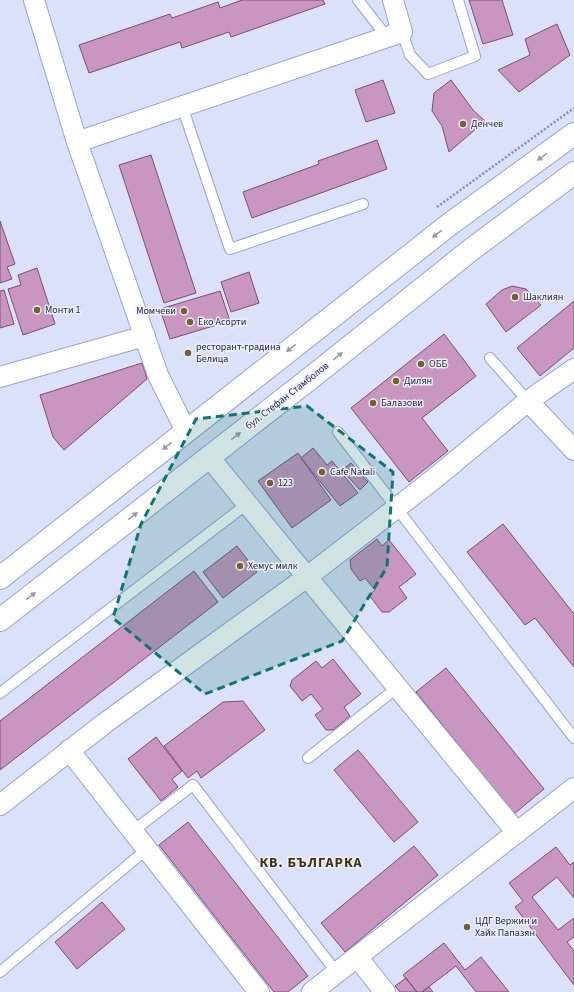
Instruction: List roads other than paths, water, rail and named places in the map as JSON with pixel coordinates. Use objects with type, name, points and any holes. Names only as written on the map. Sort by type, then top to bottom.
[{"type":"main road","points":[[0,578],[450,224],[574,134]]},
{"type":"main road","name":"бул. Стефан Стамболов","points":[[0,620],[312,377],[472,248],[574,172]]},
{"type":"street","points":[[34,0],[77,142],[144,336],[158,375],[186,431]]},
{"type":"street","points":[[77,142],[394,35],[393,0]]},
{"type":"street","points":[[0,377],[144,336]]},
{"type":"street","points":[[0,805],[105,723],[307,577],[397,508],[528,401],[574,369]]},
{"type":"street","points":[[528,401],[574,450]]},
{"type":"street","points":[[209,457],[517,833]]},
{"type":"street","points":[[70,750],[259,992]]},
{"type":"street","points":[[312,992],[574,788]]},
{"type":"street","points":[[357,957],[385,992]]},
{"type":"lane","points":[[358,0],[394,35],[428,74],[475,56],[458,0]]},
{"type":"lane","points":[[182,106],[230,249],[363,204]]},
{"type":"lane","points":[[490,358],[528,401]]},
{"type":"lane","points":[[338,432],[574,738]]},
{"type":"lane","points":[[0,693],[247,504]]},
{"type":"lane","points":[[308,758],[398,687]]},
{"type":"lane","points":[[133,831],[193,785],[337,973]]},
{"type":"lane","points":[[0,972],[147,849]]},
{"type":"place","name":"Денчев","points":[[463,124]]},
{"type":"place","name":"Шаклиян","points":[[515,297]]},
{"type":"place","name":"Монти 1","points":[[37,310]]},
{"type":"place","name":"Момчеви","points":[[184,311]]},
{"type":"place","name":"Еко Асорти","points":[[190,322]]},
{"type":"place","name":"ресторант-градина Белица","points":[[188,353]]},
{"type":"place","name":"ОББ","points":[[421,364]]},
{"type":"place","name":"Дилян","points":[[396,381]]},
{"type":"place","name":"Балазови","points":[[373,403]]},
{"type":"place","name":"Cafe Natali","points":[[322,472]]},
{"type":"place","name":"123","points":[[270,483]]},
{"type":"place","name":"Хемус милк","points":[[240,566]]},
{"type":"place","name":"ЦДГ Вержин и Хайк Папазян","points":[[467,927]]},
{"type":"district","name":"КВ. БЪЛГАРКА","points":[[311,863]]}]
